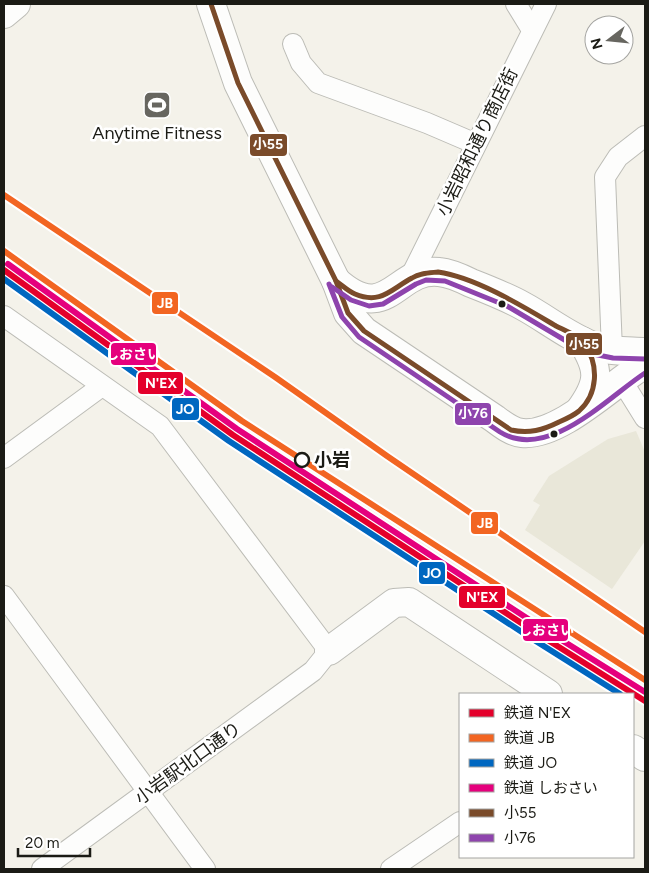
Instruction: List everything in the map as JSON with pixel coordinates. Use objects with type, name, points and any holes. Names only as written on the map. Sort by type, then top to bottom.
[{"type":"street","points":[[4,14],[16,4]]},
{"type":"street","points":[[211,4],[238,83],[336,281],[348,313],[364,331],[511,430],[521,433],[533,433],[547,429],[579,411],[645,364]]},
{"type":"street","points":[[516,4],[532,30]]},
{"type":"street","name":"小岩昭和通り商店街","points":[[409,280],[546,4]]},
{"type":"street","points":[[293,44],[301,63],[318,82],[427,123],[476,144]]},
{"type":"street","points":[[612,350],[606,177],[618,157],[645,136]]},
{"type":"street","points":[[336,281],[350,293],[364,298],[375,298],[396,290],[409,280],[424,273],[437,272],[451,275],[523,305],[582,341],[597,347],[645,352]]},
{"type":"street","points":[[4,316],[160,426],[329,651],[394,603],[409,602],[546,693]]},
{"type":"street","points":[[579,411],[591,394],[596,379],[591,355],[582,341]]},
{"type":"street","points":[[622,381],[645,418]]},
{"type":"street","points":[[4,458],[102,386]]},
{"type":"street","points":[[4,596],[205,869]]},
{"type":"street","name":"小岩駅北口通り","points":[[42,869],[313,671],[329,651]]},
{"type":"street","points":[[634,750],[645,757]]},
{"type":"street","points":[[391,869],[459,823]]},
{"type":"shaded area","points":[[636,431],[645,452],[645,541],[612,589],[525,530],[540,505],[533,501],[549,476],[608,439]]},
{"type":"rail line","name":"JB","points":[[4,195],[275,377],[645,632]]},
{"type":"rail line","name":"JB","points":[[4,251],[242,421],[645,680]]},
{"type":"rail line","name":"しおさい","points":[[8,264],[237,429],[539,626],[645,692]]},
{"type":"rail line","name":"N'EX","points":[[4,270],[233,435],[535,632],[632,693]]},
{"type":"rail line","name":"JO","points":[[4,279],[229,441],[618,693]]},
{"type":"rail line","name":"N'EX","points":[[634,694],[645,701]]},
{"type":"transit line","name":"小55","points":[[211,4],[238,83],[336,281]]},
{"type":"transit line","name":"小55","points":[[438,272],[483,286],[579,339],[590,353],[594,370],[593,388],[590,396],[579,411],[567,419],[542,429],[524,432],[511,430],[364,331],[348,313],[336,281],[355,294],[372,298],[379,297],[418,275],[438,272]]},
{"type":"transit line","name":"小76","points":[[332,287],[351,300],[369,306],[383,304],[426,280],[445,281],[507,306],[573,345],[593,354],[613,358],[645,359]]},
{"type":"transit line","name":"小76","points":[[329,284],[342,317],[359,337],[500,432],[518,439],[538,439],[557,433],[577,423],[645,373]]},
{"type":"place","name":"Anytime Fitness","points":[[157,105]]},
{"type":"place","name":"小岩","points":[[302,460]]}]
